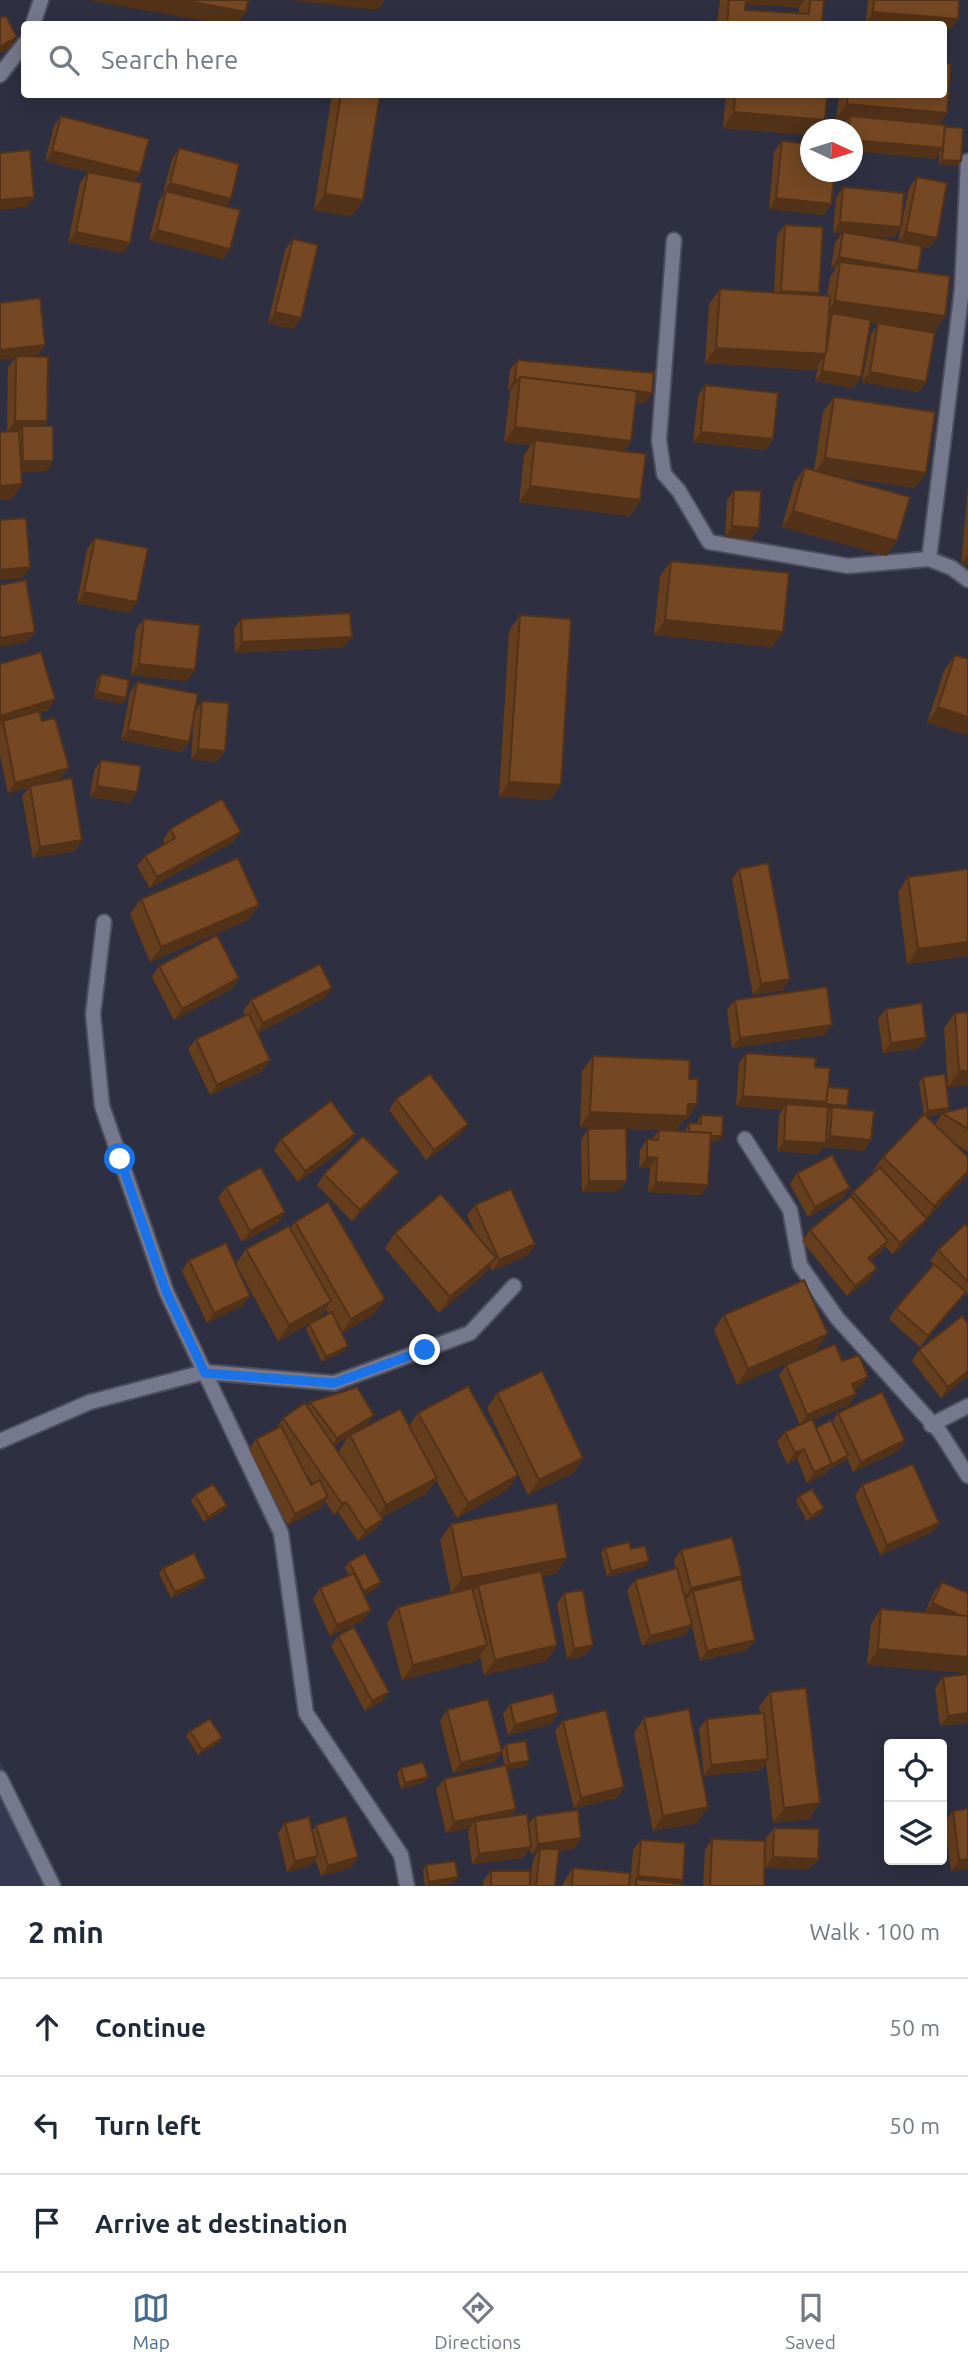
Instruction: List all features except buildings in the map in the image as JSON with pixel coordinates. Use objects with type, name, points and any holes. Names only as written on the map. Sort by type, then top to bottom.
[{"type":"street","points":[[34,21],[41,0]]},
{"type":"street","points":[[0,75],[21,48]]},
{"type":"street","points":[[929,559],[959,316],[968,161]]},
{"type":"street","points":[[674,240],[659,440],[664,474],[679,491],[709,542],[848,566],[929,559],[952,568],[968,580]]},
{"type":"street","points":[[104,922],[93,1014],[102,1106],[166,1291],[281,1533],[306,1713],[401,1855],[407,1886]]},
{"type":"street","points":[[745,1139],[790,1210],[800,1265],[837,1318],[940,1432],[968,1476]]},
{"type":"street","points":[[0,1441],[90,1402],[205,1373],[334,1383],[470,1334],[514,1286]]},
{"type":"street","points":[[932,1425],[968,1406]]},
{"type":"street","points":[[0,1778],[53,1886]]},
{"type":"shaded area","points":[[0,1760],[56,1886],[0,1886]]},
{"type":"route","points":[[120,1159],[166,1291],[205,1373],[334,1383],[425,1350]]}]
